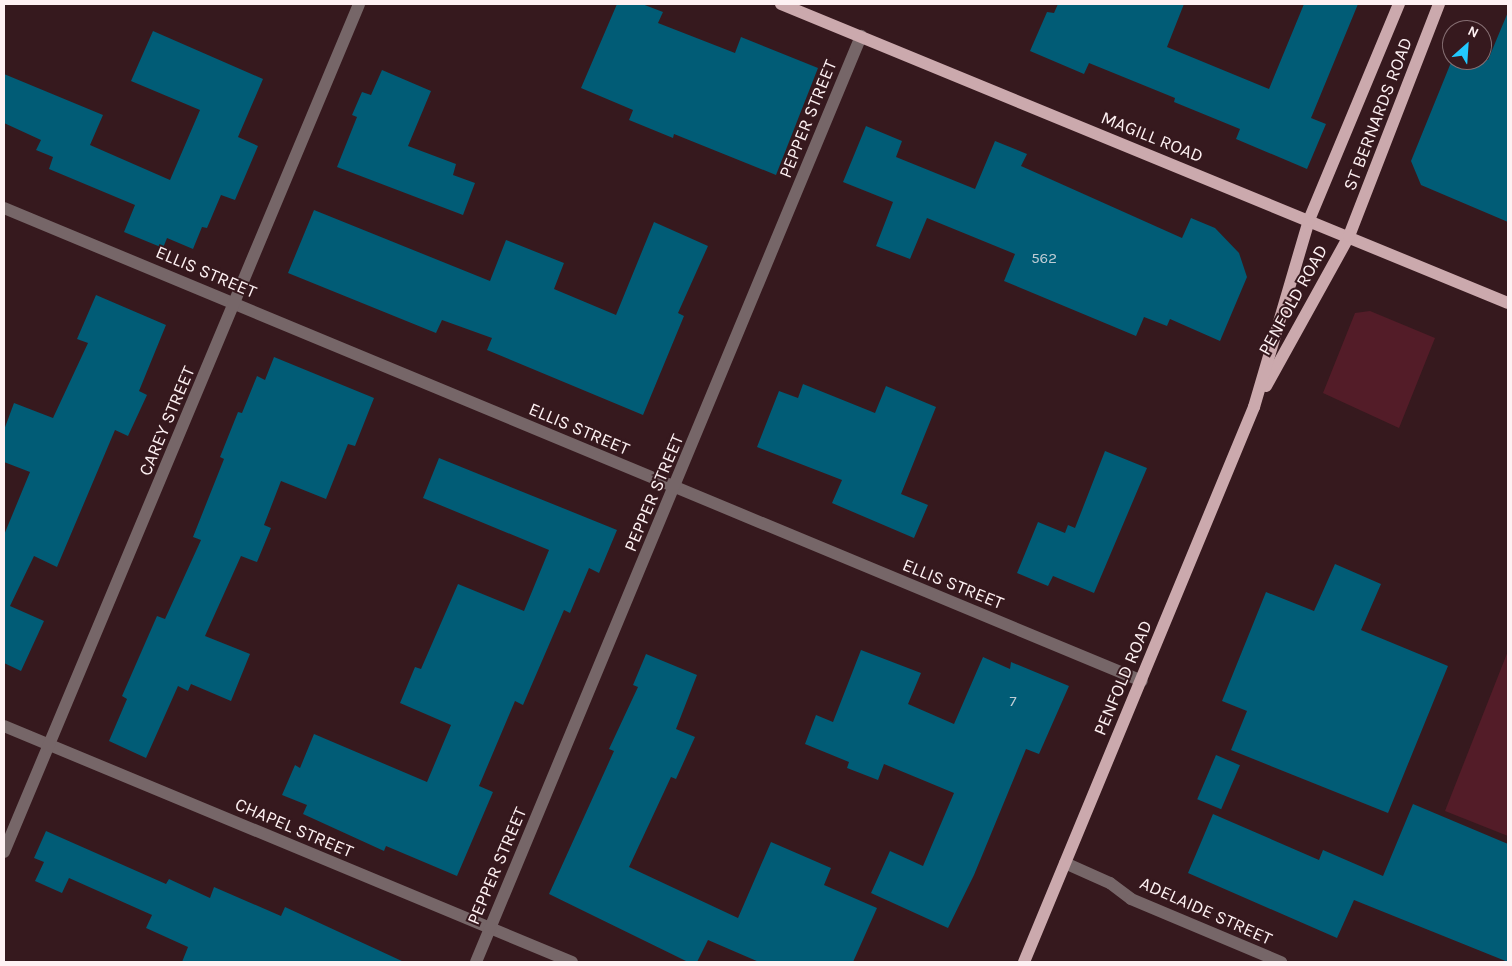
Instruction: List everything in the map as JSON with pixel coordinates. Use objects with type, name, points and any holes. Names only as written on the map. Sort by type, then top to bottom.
[{"type":"main road","name":"MAGILL ROAD","points":[[782,4],[1508,303]]},
{"type":"main road","name":"ST BERNARDS ROAD","points":[[1309,220],[1399,4]]},
{"type":"main road","name":"ST BERNARDS ROAD","points":[[1349,236],[1439,4]]},
{"type":"main road","name":"PENFOLD ROAD","points":[[1024,962],[1254,408],[1309,220]]},
{"type":"main road","name":"PENFOLD ROAD","points":[[1254,408],[1349,236]]},
{"type":"street","name":"CAREY STREET","points":[[4,852],[48,744],[236,304],[359,4]]},
{"type":"street","name":"PEPPER STREET","points":[[476,962],[675,488],[861,36]]},
{"type":"street","name":"ELLIS STREET","points":[[4,208],[675,488],[1142,680]]},
{"type":"street","name":"CHAPEL STREET","points":[[4,726],[572,962]]},
{"type":"street","name":"ADELAIDE STREET","points":[[1065,863],[1110,883],[1131,899],[1281,962]]},
{"type":"shaded area","points":[[1370,311],[1435,338],[1399,428],[1323,393],[1355,313]]},
{"type":"shaded area","points":[[1508,651],[1508,836],[1445,811]]},
{"type":"building","points":[[617,4],[642,4],[663,12],[658,23],[735,53],[741,37],[818,68],[776,175],[674,134],[673,138],[629,120],[633,110],[581,88]]},
{"type":"building","points":[[1058,4],[1184,4],[1167,47],[1269,89],[1304,4],[1358,4],[1311,118],[1326,124],[1307,169],[1236,139],[1240,129],[1174,102],[1175,98],[1089,63],[1084,74],[1030,51],[1047,12],[1054,13]]},
{"type":"building","points":[[1508,12],[1508,222],[1421,185],[1411,161],[1448,70],[1492,70],[1492,50]]},
{"type":"building","points":[[153,31],[263,79],[238,137],[258,146],[235,200],[221,195],[207,228],[202,227],[193,249],[167,238],[163,248],[124,232],[135,205],[49,169],[53,157],[36,150],[41,140],[4,123],[4,74],[103,115],[90,145],[170,180],[200,110],[131,81]]},
{"type":"building","points":[[382,70],[431,91],[408,146],[456,164],[453,175],[475,183],[463,215],[337,167],[357,117],[352,115],[362,92],[371,95]]},
{"type":"building","points":[[866,126],[902,141],[896,157],[975,189],[995,141],[1027,154],[1021,166],[1182,238],[1191,218],[1215,228],[1239,253],[1247,277],[1220,341],[1170,319],[1167,326],[1144,317],[1136,336],[1004,281],[1015,254],[927,218],[910,259],[876,246],[893,202],[843,182]]},
{"type":"building","points":[[314,210],[490,281],[506,240],[564,263],[554,289],[616,315],[654,222],[708,246],[678,313],[684,316],[643,415],[487,350],[492,338],[442,320],[436,333],[288,273]]},
{"type":"building","points":[[96,295],[166,325],[139,391],[147,395],[128,436],[115,430],[57,567],[34,556],[10,606],[44,621],[21,671],[4,663],[4,535],[30,472],[4,462],[4,430],[14,403],[53,418],[88,343],[77,339]]},
{"type":"building","points":[[274,357],[374,398],[355,446],[348,444],[326,499],[281,481],[264,525],[271,528],[257,562],[241,556],[205,636],[250,654],[231,701],[191,684],[188,691],[178,686],[146,758],[109,741],[127,699],[122,696],[157,616],[165,619],[201,540],[193,537],[224,459],[220,457],[238,412],[242,413],[257,376],[265,380]]},
{"type":"building","points":[[803,384],[875,413],[886,386],[936,407],[901,494],[928,505],[914,538],[832,503],[842,480],[757,447],[779,391],[798,398]]},
{"type":"building","points":[[1105,451],[1147,468],[1094,593],[1053,576],[1048,586],[1017,573],[1038,522],[1065,533],[1068,525],[1075,528]]},
{"type":"building","points":[[439,458],[617,530],[599,573],[589,568],[570,613],[564,610],[523,705],[515,701],[479,786],[493,792],[457,876],[386,846],[384,851],[303,814],[307,805],[282,795],[295,765],[300,768],[314,734],[427,782],[451,725],[400,703],[415,667],[421,669],[458,584],[524,611],[549,550],[423,498]]},
{"type":"building","points":[[1335,564],[1381,584],[1361,630],[1448,666],[1388,813],[1231,750],[1247,711],[1222,701],[1266,592],[1314,611]]},
{"type":"building","points":[[861,650],[921,673],[908,704],[954,724],[983,657],[1010,669],[1011,662],[1069,686],[1039,754],[1026,749],[974,875],[948,928],[871,893],[890,851],[923,866],[954,793],[884,764],[878,780],[847,768],[849,762],[805,744],[816,715],[833,722]]},
{"type":"building","points":[[646,654],[697,675],[676,729],[695,737],[676,779],[671,777],[629,867],[738,918],[771,842],[831,868],[824,885],[877,908],[853,962],[759,962],[708,940],[697,962],[688,962],[549,894],[614,751],[609,749],[638,687],[633,685]]},
{"type":"building","points":[[1216,755],[1240,765],[1221,809],[1197,799]]},
{"type":"building","points":[[1413,804],[1508,844],[1508,962],[1354,900],[1337,938],[1188,873],[1213,814],[1319,860],[1323,850],[1383,876]]},
{"type":"building","points":[[46,831],[166,884],[169,879],[210,898],[214,887],[281,916],[285,907],[404,962],[182,962],[188,947],[146,928],[152,915],[69,878],[62,893],[35,881],[44,862],[34,858]]}]
